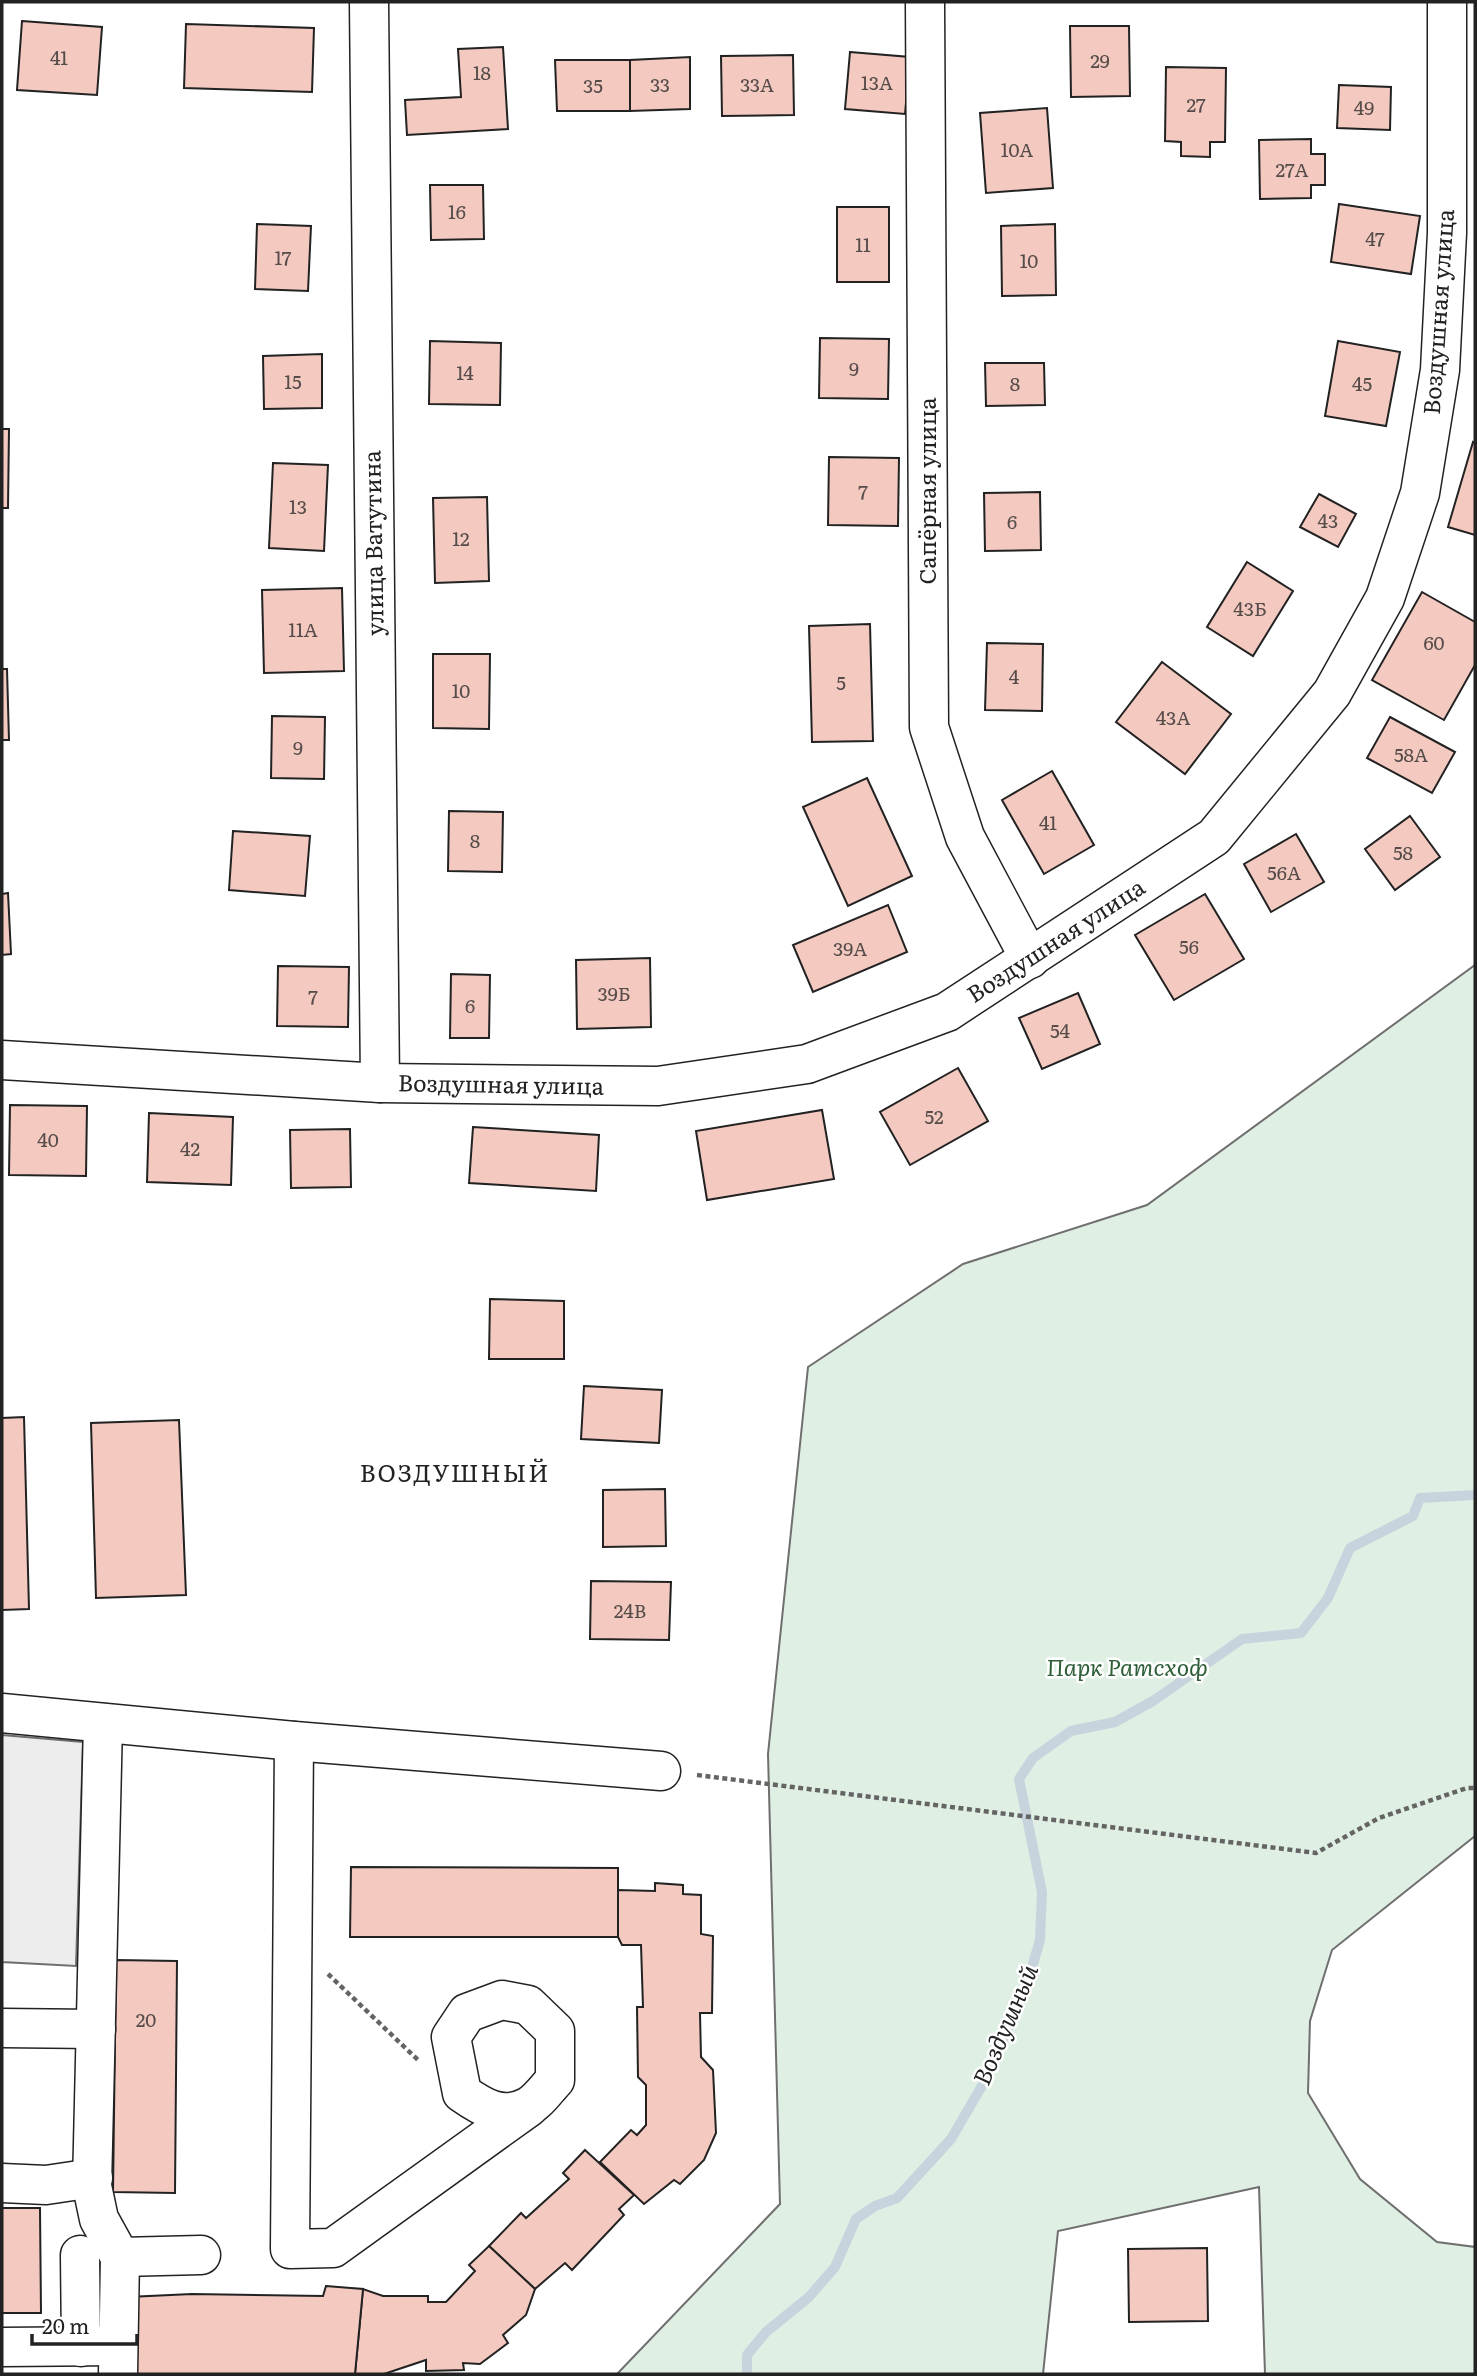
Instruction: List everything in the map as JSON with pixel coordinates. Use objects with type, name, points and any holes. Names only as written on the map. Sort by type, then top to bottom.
[{"type":"street","name":"улица Ватутина","points":[[369,2],[380,1083]]},
{"type":"street","name":"Сапёрная улица","points":[[925,2],[929,727],[965,837],[1030,959]]},
{"type":"street","name":"Воздушная улица","points":[[2,1060],[380,1083],[659,1087],[807,1064],[947,1012],[1214,837],[1332,693],[1385,598],[1420,493],[1461,233],[1447,2]]},
{"type":"street","points":[[2,1713],[294,1741],[662,1771]]},
{"type":"street","points":[[2,2347],[81,2347],[118,2360],[120,2257],[99,2219],[92,2186],[103,1723]]},
{"type":"street","points":[[294,1741],[290,2249],[333,2248],[528,2107]]},
{"type":"street","points":[[2,2028],[96,2029]]},
{"type":"street","points":[[2,2183],[46,2185],[93,2178]]},
{"type":"street","points":[[80,2255],[81,2347]]},
{"type":"street","points":[[120,2257],[201,2255]]},
{"type":"path","points":[[662,1771],[1316,1853],[1379,1818],[1467,1788],[1475,1788]]},
{"type":"path","points":[[292,1939],[423,2065]]},
{"type":"green space","name":"Парк Ратсхоф","points":[[1475,965],[1475,1836],[1332,1950],[1310,2021],[1308,2093],[1360,2179],[1437,2242],[1475,2247],[1475,2374],[1265,2374],[1259,2187],[1058,2231],[1043,2374],[617,2374],[780,2204],[768,1754],[808,1367],[963,1264],[1147,1205]]},
{"type":"shaded area","points":[[2,1735],[83,1742],[76,1966],[2,1962]]},
{"type":"building","points":[[22,21],[102,27],[97,95],[17,90]]},
{"type":"building","points":[[186,24],[314,28],[312,92],[184,88]]},
{"type":"building","points":[[1070,26],[1129,26],[1130,96],[1071,97]]},
{"type":"building","points":[[503,47],[508,129],[407,135],[405,100],[461,97],[458,49]]},
{"type":"building","points":[[850,52],[910,57],[905,114],[845,109]]},
{"type":"building","points":[[793,55],[794,115],[722,116],[721,56]]},
{"type":"building","points":[[690,57],[690,109],[630,111],[630,60]]},
{"type":"building","points":[[555,60],[630,60],[630,111],[557,111]]},
{"type":"building","points":[[1166,67],[1226,68],[1225,142],[1210,142],[1210,157],[1181,156],[1181,142],[1165,141]]},
{"type":"building","points":[[1339,85],[1391,87],[1390,130],[1337,128]]},
{"type":"building","points":[[1047,108],[1053,188],[986,193],[980,113]]},
{"type":"building","points":[[1311,139],[1311,154],[1325,154],[1325,185],[1311,185],[1311,198],[1260,199],[1259,140]]},
{"type":"building","points":[[430,185],[483,185],[484,239],[431,240]]},
{"type":"building","points":[[1339,204],[1420,216],[1411,274],[1331,262]]},
{"type":"building","points":[[837,207],[889,207],[889,282],[837,282]]},
{"type":"building","points":[[257,224],[311,226],[308,291],[255,289]]},
{"type":"building","points":[[1055,224],[1056,295],[1002,296],[1001,226]]},
{"type":"building","points":[[820,338],[889,339],[888,399],[819,398]]},
{"type":"building","points":[[430,341],[501,343],[500,405],[429,404]]},
{"type":"building","points":[[1338,341],[1400,352],[1386,426],[1325,416]]},
{"type":"building","points":[[322,354],[322,408],[264,409],[263,356]]},
{"type":"building","points":[[985,363],[1044,363],[1045,405],[986,406]]},
{"type":"building","points":[[2,429],[9,429],[8,508],[2,508]]},
{"type":"building","points":[[1473,442],[1475,443],[1475,535],[1448,527]]},
{"type":"building","points":[[829,457],[899,458],[898,526],[828,525]]},
{"type":"building","points":[[273,463],[328,465],[324,551],[269,548]]},
{"type":"building","points":[[1040,492],[1041,550],[985,551],[984,493]]},
{"type":"building","points":[[1319,494],[1356,514],[1338,547],[1300,527]]},
{"type":"building","points":[[487,497],[489,581],[435,583],[433,498]]},
{"type":"building","points":[[1247,562],[1293,591],[1253,656],[1207,627]]},
{"type":"building","points":[[342,588],[344,671],[264,673],[262,590]]},
{"type":"building","points":[[1422,592],[1475,622],[1475,665],[1444,720],[1372,680]]},
{"type":"building","points":[[870,624],[873,741],[812,742],[809,626]]},
{"type":"building","points":[[987,643],[1043,644],[1042,711],[985,710]]},
{"type":"building","points":[[433,654],[490,654],[489,729],[433,728]]},
{"type":"building","points":[[1162,662],[1231,714],[1185,774],[1116,722]]},
{"type":"building","points":[[2,669],[7,669],[9,740],[2,740]]},
{"type":"building","points":[[272,716],[325,717],[324,779],[271,778]]},
{"type":"building","points":[[1390,717],[1455,752],[1432,793],[1367,758]]},
{"type":"building","points":[[1052,771],[1094,845],[1044,874],[1002,800]]},
{"type":"building","points":[[867,778],[912,876],[848,906],[803,807]]},
{"type":"building","points":[[449,811],[503,812],[502,872],[448,871]]},
{"type":"building","points":[[1410,816],[1440,857],[1395,890],[1365,849]]},
{"type":"building","points":[[233,831],[310,836],[305,896],[229,890]]},
{"type":"building","points":[[1296,834],[1324,882],[1271,912],[1244,864]]},
{"type":"building","points":[[8,893],[11,954],[2,955],[2,894]]},
{"type":"building","points":[[1205,894],[1244,959],[1174,1000],[1135,935]]},
{"type":"building","points":[[888,905],[907,952],[813,992],[793,945]]},
{"type":"building","points":[[650,958],[651,1027],[577,1029],[576,960]]},
{"type":"building","points":[[278,966],[349,967],[348,1027],[277,1026]]},
{"type":"building","points":[[451,974],[490,975],[489,1038],[450,1038]]},
{"type":"building","points":[[1078,993],[1100,1044],[1042,1069],[1019,1018]]},
{"type":"building","points":[[958,1068],[988,1121],[910,1165],[880,1112]]},
{"type":"building","points":[[10,1105],[87,1106],[86,1176],[9,1175]]},
{"type":"building","points":[[822,1110],[834,1179],[707,1200],[696,1131]]},
{"type":"building","points":[[149,1113],[233,1117],[231,1185],[147,1182]]},
{"type":"building","points":[[473,1127],[599,1135],[596,1191],[469,1183]]},
{"type":"building","points":[[350,1129],[351,1187],[291,1188],[290,1130]]},
{"type":"building","points":[[490,1299],[564,1301],[564,1359],[489,1359]]},
{"type":"building","points":[[584,1386],[662,1390],[659,1443],[581,1439]]},
{"type":"building","points":[[24,1417],[29,1609],[2,1610],[2,1418]]},
{"type":"building","points":[[179,1420],[186,1595],[96,1598],[91,1423]]},
{"type":"building","points":[[665,1489],[666,1546],[603,1547],[603,1490]]},
{"type":"building","points":[[591,1581],[671,1582],[669,1640],[590,1639]]},
{"type":"building","points":[[351,1867],[618,1868],[618,1937],[350,1937]]},
{"type":"building","points":[[655,1883],[683,1885],[683,1894],[701,1895],[701,1934],[713,1936],[712,2013],[700,2013],[701,2057],[713,2070],[716,2133],[704,2160],[680,2184],[674,2180],[644,2204],[600,2162],[631,2130],[637,2135],[646,2125],[646,2085],[638,2077],[637,2007],[643,2007],[641,1945],[622,1945],[618,1937],[618,1890],[655,1891]]},
{"type":"building","points":[[116,1960],[177,1961],[175,2193],[113,2192]]},
{"type":"building","points":[[585,2150],[634,2195],[619,2209],[624,2215],[572,2270],[565,2263],[535,2289],[489,2246],[521,2213],[526,2218],[569,2179],[563,2173]]},
{"type":"building","points":[[2,2208],[40,2208],[41,2313],[2,2313]]},
{"type":"building","points":[[489,2246],[535,2289],[526,2315],[503,2335],[508,2343],[480,2364],[463,2363],[464,2370],[426,2371],[426,2360],[384,2374],[355,2374],[363,2289],[383,2296],[428,2296],[428,2302],[446,2302],[475,2271],[469,2265]]},
{"type":"building","points":[[1207,2248],[1208,2321],[1129,2322],[1128,2249]]},
{"type":"building","points":[[326,2286],[363,2289],[355,2374],[131,2374],[128,2297],[192,2294],[323,2296]]},
{"type":"waterway","name":"Воздушный","points":[[747,2374],[747,2355],[766,2332],[809,2297],[835,2267],[856,2219],[875,2206],[897,2198],[951,2139],[986,2079],[1026,1988],[1040,1940],[1042,1892],[1019,1779],[1033,1758],[1071,1731],[1115,1722],[1153,1701],[1242,1639],[1301,1633],[1328,1598],[1350,1548],[1413,1516],[1420,1498],[1475,1495]]},
{"type":"district","name":"ВОЗДУШНЫЙ","points":[[455,1474]]}]
